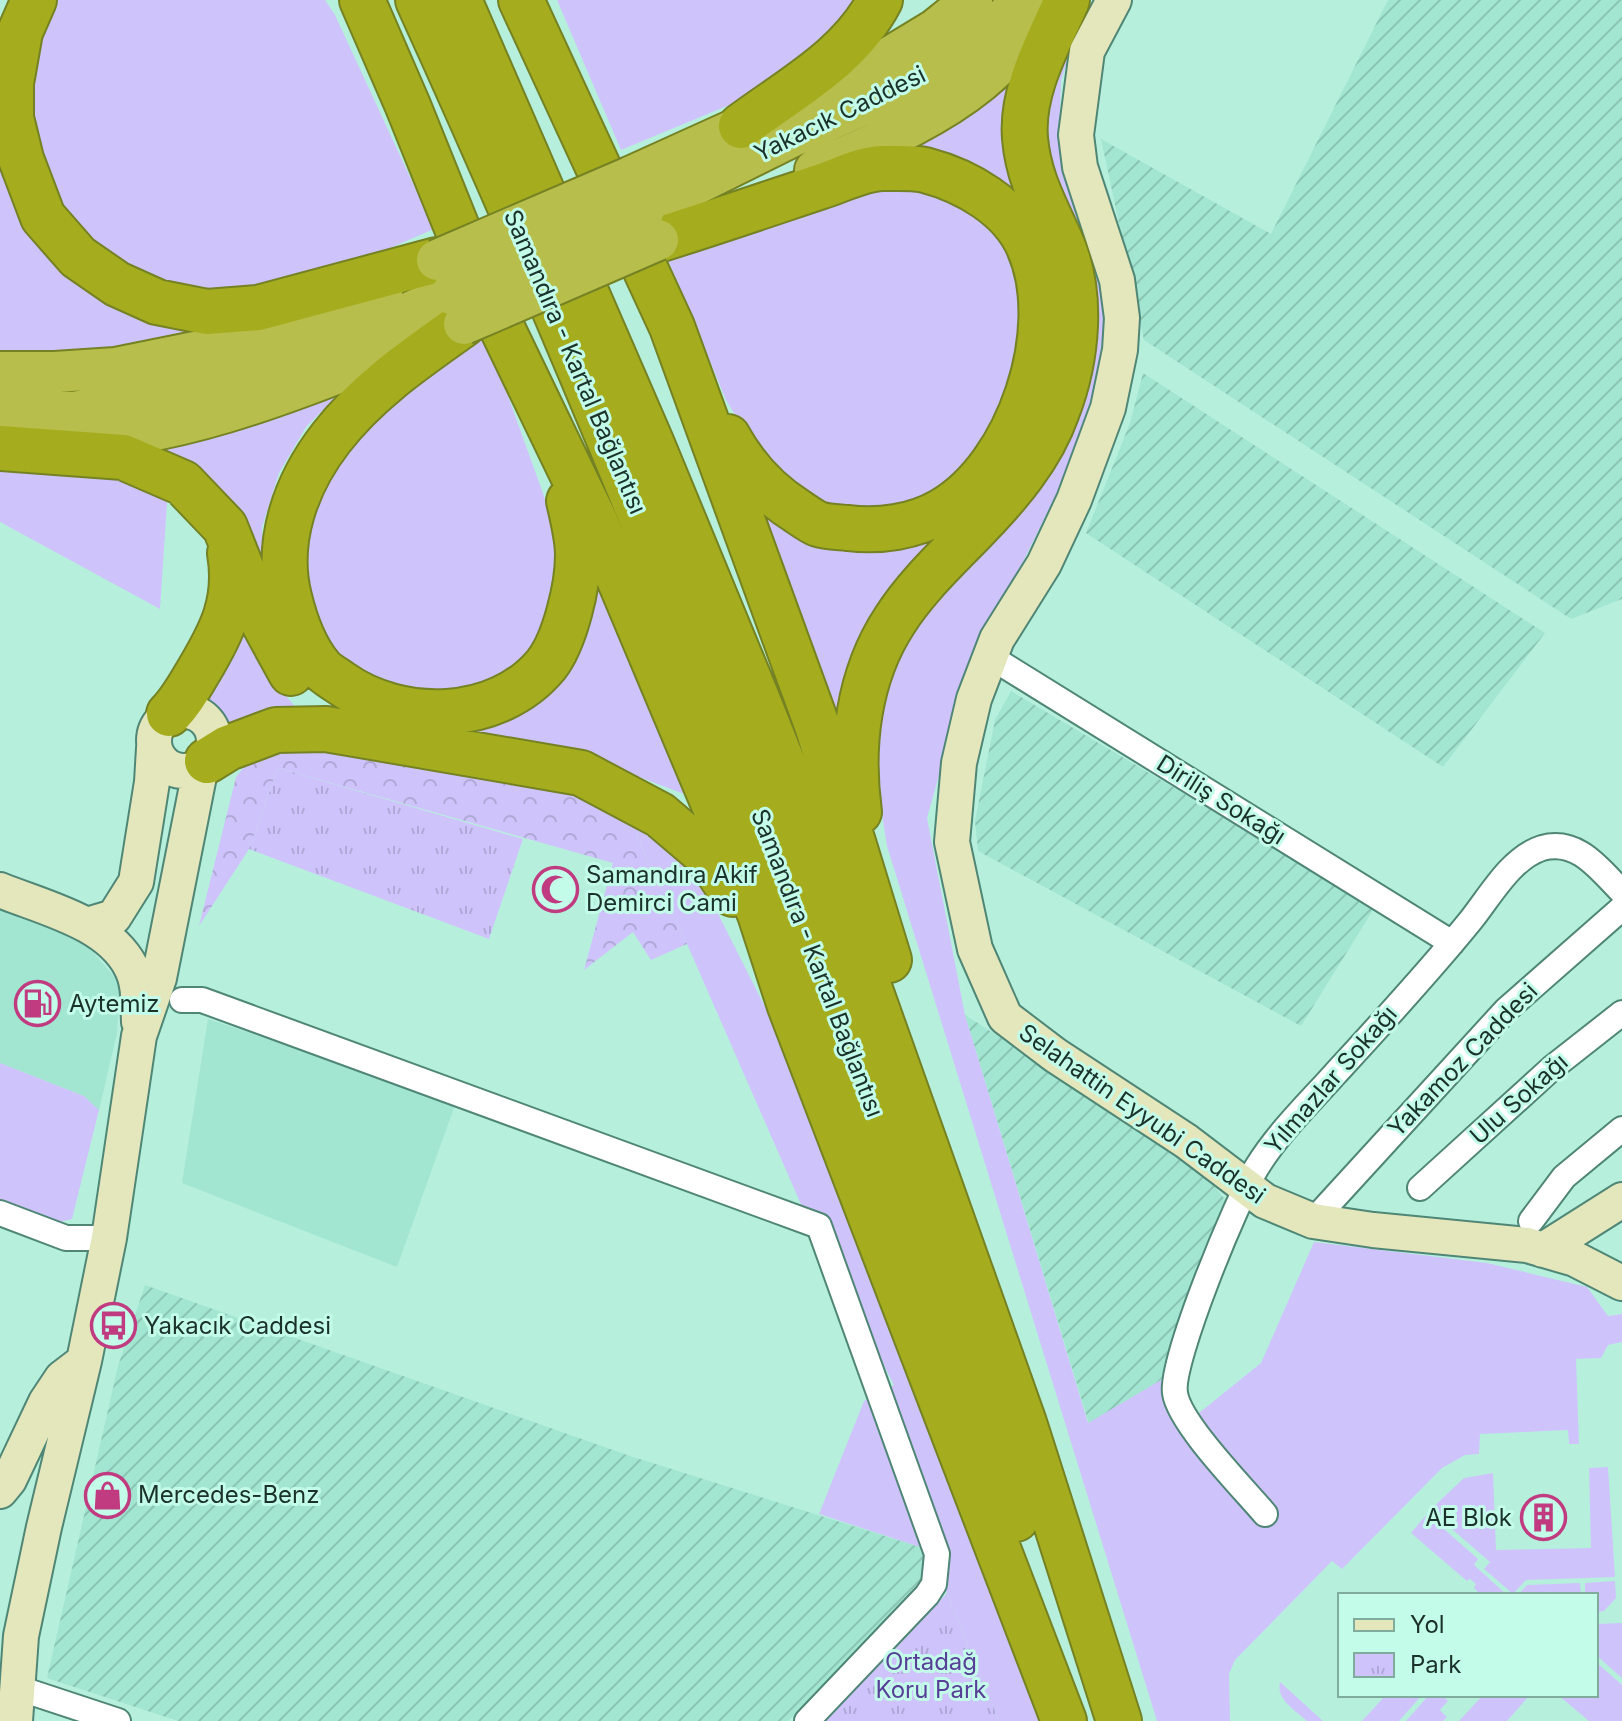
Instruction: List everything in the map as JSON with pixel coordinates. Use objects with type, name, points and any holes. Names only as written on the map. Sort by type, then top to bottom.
[{"type":"highway","points":[[34,0],[20,32],[11,83],[11,118],[21,159],[43,217],[78,257],[117,284],[157,302],[207,312],[245,309],[297,299],[451,293]]},
{"type":"highway","points":[[344,0],[408,106]]},
{"type":"highway","points":[[362,0],[474,270],[594,519],[760,914],[790,1006],[1064,1721]]},
{"type":"highway","name":"Samandıra - Kartal Bağlantısı","points":[[418,0],[569,345],[756,800],[992,1444],[1081,1721]]},
{"type":"highway","name":"Samandıra - Kartal Bağlantısı","points":[[459,0],[651,442],[847,925],[1024,1423],[1119,1721]]},
{"type":"highway","points":[[0,441],[88,440],[184,423],[288,391],[451,293],[644,209],[878,168],[924,170],[976,190],[1006,213],[1029,246],[1040,284],[1038,355],[1031,384],[1006,443],[985,473],[963,495],[941,511],[909,524],[867,531],[817,524],[773,496],[741,461],[672,327],[557,79],[521,0]]},
{"type":"highway","points":[[536,0],[557,79]]},
{"type":"highway","points":[[741,126],[834,60],[857,37],[880,0]]},
{"type":"highway","name":"Yakacık Caddesi","points":[[644,209],[741,126],[875,66],[936,29],[972,0]]},
{"type":"highway","name":"Yakacık Caddesi","points":[[644,209],[791,137],[890,93],[957,57],[1023,0]]},
{"type":"highway","points":[[0,410],[74,412],[233,380],[338,344],[644,209],[917,123],[977,84],[1023,43],[1064,0]]},
{"type":"highway","points":[[900,998],[858,805],[859,713],[866,683],[894,621],[920,587],[1000,504],[1022,476],[1042,445],[1057,413],[1070,370],[1075,340],[1071,280],[1062,243],[1036,192],[1024,135],[1036,71],[1064,0]]},
{"type":"highway","points":[[0,372],[115,368],[224,346],[326,314],[451,293]]},
{"type":"highway","points":[[451,293],[391,375],[331,438],[300,486],[283,550],[285,581],[297,628],[322,669],[353,691],[393,708],[463,711],[520,689],[547,664],[566,625],[578,555],[564,477],[529,386]]},
{"type":"highway","points":[[672,327],[818,728],[900,998],[1136,1721]]},
{"type":"highway","points":[[0,448],[123,457],[183,483],[225,527],[262,620],[287,669],[315,701],[371,735]]},
{"type":"highway","points":[[162,731],[219,638],[231,600],[232,568],[225,527]]},
{"type":"highway","points":[[204,764],[228,748],[276,730],[326,729],[581,773],[660,815],[707,855],[746,915],[790,1006]]},
{"type":"main road","name":"Selahattin Eyyubi Caddesi","points":[[1114,0],[1087,51],[1076,135],[1080,167],[1117,280],[1122,318],[1120,350],[1108,408],[1074,500],[1044,564],[989,656],[974,699],[959,763],[952,842],[975,949],[1005,1017],[1055,1055],[1186,1141],[1245,1188],[1289,1213],[1313,1221],[1373,1230],[1527,1245],[1537,1236],[1622,1283]]},
{"type":"main road","points":[[87,925],[114,917],[136,882],[162,731],[179,711],[189,711],[207,721],[215,740],[204,764],[159,978],[139,1036]]},
{"type":"main road","points":[[162,731],[158,757],[173,770],[192,771],[204,764]]},
{"type":"main road","points":[[0,890],[87,925],[118,949],[132,968],[138,990],[139,1036],[109,1238],[21,1636],[16,1705]]},
{"type":"main road","points":[[1537,1236],[1622,1200]]},
{"type":"main road","points":[[0,1491],[9,1480],[46,1402],[62,1378],[84,1361]]},
{"type":"street","name":"Diriliş Sokağı","points":[[989,656],[1452,943]]},
{"type":"street","name":"Yılmazlar Sokağı","points":[[1265,1514],[1183,1414],[1174,1391],[1190,1327],[1245,1188],[1279,1136],[1452,943],[1521,858],[1544,848],[1577,850],[1622,892]]},
{"type":"street","name":"Yakamoz Caddesi","points":[[1313,1221],[1506,1010],[1622,908]]},
{"type":"street","points":[[182,1000],[202,1000],[819,1226],[937,1554],[934,1584],[927,1595],[807,1721]]},
{"type":"street","name":"Ulu Sokağı","points":[[1420,1188],[1552,1068],[1622,1013]]},
{"type":"street","points":[[1537,1236],[1564,1177],[1622,1129]]},
{"type":"street","points":[[0,1213],[66,1238],[109,1238]]},
{"type":"street","points":[[16,1705],[118,1721]]},
{"type":"shaded area","points":[[1388,0],[1622,0],[1622,599],[1571,619],[1144,340],[1101,139],[1271,234]]},
{"type":"shaded area","points":[[1143,373],[1545,633],[1443,767],[1086,533],[1130,423]]},
{"type":"shaded area","points":[[1011,691],[1375,907],[1301,1026],[978,851],[975,821],[995,720]]},
{"type":"shaded area","name":"Aytemiz","points":[[0,908],[84,942],[120,983],[117,1033],[99,1110],[84,1096],[0,1063]]},
{"type":"shaded area","points":[[965,1015],[1194,1161],[1231,1207],[1161,1380],[1089,1424]]},
{"type":"shaded area","points":[[208,1019],[456,1102],[397,1267],[182,1183]]},
{"type":"shaded area","points":[[145,1285],[630,1456],[920,1547],[935,1574],[788,1721],[178,1721],[47,1678],[118,1366]]},
{"type":"green space","points":[[52,0],[325,0],[335,15],[434,229],[307,284],[183,295],[92,253],[53,207],[31,152],[27,54]]},
{"type":"green space","points":[[557,0],[856,0],[826,45],[751,96],[621,150]]},
{"type":"green space","points":[[1062,36],[1073,43],[1061,81],[1059,139],[1101,266],[1109,334],[1103,389],[1069,468],[967,676],[927,818],[965,1015],[1088,1423],[1161,1380],[1184,1425],[1261,1363],[1314,1242],[1487,1263],[1587,1287],[1608,1316],[1622,1314],[1622,1342],[1608,1345],[1601,1358],[1576,1359],[1579,1444],[1569,1444],[1568,1430],[1480,1434],[1479,1454],[1465,1455],[1442,1468],[1342,1569],[1332,1561],[1235,1660],[1229,1674],[1230,1721],[1157,1721],[887,846],[873,758],[877,680],[916,615],[1043,478],[1036,140]]},
{"type":"green space","points":[[1023,54],[1030,217],[888,153]]},
{"type":"green space","points":[[0,129],[13,182],[206,331],[70,358],[0,357]]},
{"type":"green space","points":[[874,183],[923,185],[971,206],[1013,254],[1024,310],[1011,390],[988,435],[962,470],[923,500],[891,509],[849,508],[813,500],[764,461],[726,400],[668,260]]},
{"type":"green space","points":[[486,335],[544,496],[558,550],[551,615],[530,650],[500,675],[472,692],[405,696],[338,660],[304,599],[309,514],[328,466],[380,404]]},
{"type":"green space","points":[[350,383],[306,427],[279,473],[262,527],[263,597],[134,445]]},
{"type":"green space","points":[[0,464],[73,468],[168,489],[160,609],[0,522]]},
{"type":"green space","points":[[758,509],[941,535],[849,669],[837,714]]},
{"type":"green space","points":[[600,589],[692,797],[573,752],[407,729],[456,728],[581,616]]},
{"type":"green space","points":[[239,607],[275,683],[303,716],[227,728],[215,707],[193,691]]},
{"type":"green space","points":[[279,743],[609,797],[644,826],[636,835],[687,944],[651,960],[633,932],[584,970],[613,863],[278,768],[249,849],[199,926],[236,777],[257,751]]},
{"type":"green space","points":[[278,768],[523,839],[489,939],[249,849]]},
{"type":"green space","points":[[644,826],[690,858],[822,1120],[1043,1721],[999,1721],[947,1593],[920,1547],[819,1514],[864,1401],[894,1385],[803,1209],[636,835]]},
{"type":"green space","points":[[0,1063],[84,1096],[99,1110],[72,1219],[55,1223],[0,1201]]},
{"type":"green space","points":[[1608,1467],[1615,1577],[1526,1580],[1512,1593],[1484,1569],[1490,1562],[1430,1510],[1464,1478],[1493,1473],[1496,1550],[1591,1548],[1589,1468]]},
{"type":"green space","points":[[1427,1514],[1478,1559],[1474,1565],[1505,1593],[1477,1593],[1474,1588],[1476,1584],[1470,1579],[1467,1581],[1411,1533]]},
{"type":"green space","points":[[1615,1581],[1616,1598],[1604,1611],[1598,1612],[1598,1593],[1585,1593],[1585,1583]]},
{"type":"green space","points":[[1580,1583],[1581,1593],[1520,1593],[1527,1585]]},
{"type":"green space","name":"Ortadağ Koru Park","points":[[947,1593],[999,1721],[825,1721]]},
{"type":"green space","points":[[1622,1623],[1622,1678],[1598,1657],[1598,1624]]},
{"type":"green space","points":[[1598,1664],[1622,1685],[1622,1721],[1589,1721],[1560,1697],[1598,1697]]},
{"type":"green space","points":[[1280,1682],[1323,1721],[1307,1721],[1292,1709],[1281,1694]]},
{"type":"green space","points":[[1384,1697],[1420,1697],[1399,1721],[1362,1721]]},
{"type":"green space","points":[[1427,1697],[1444,1697],[1448,1701],[1440,1710],[1447,1717],[1443,1721],[1406,1721]]},
{"type":"green space","points":[[1481,1697],[1528,1697],[1507,1721],[1459,1721]]},
{"type":"place","name":"Samandıra Akif Demirci Cami","points":[[555,889]]},
{"type":"place","name":"Aytemiz","points":[[38,1004]]},
{"type":"place","name":"Yakacık Caddesi","points":[[113,1326]]},
{"type":"place","name":"Mercedes-Benz","points":[[107,1495]]},
{"type":"place","name":"AE Blok","points":[[1543,1518]]}]
